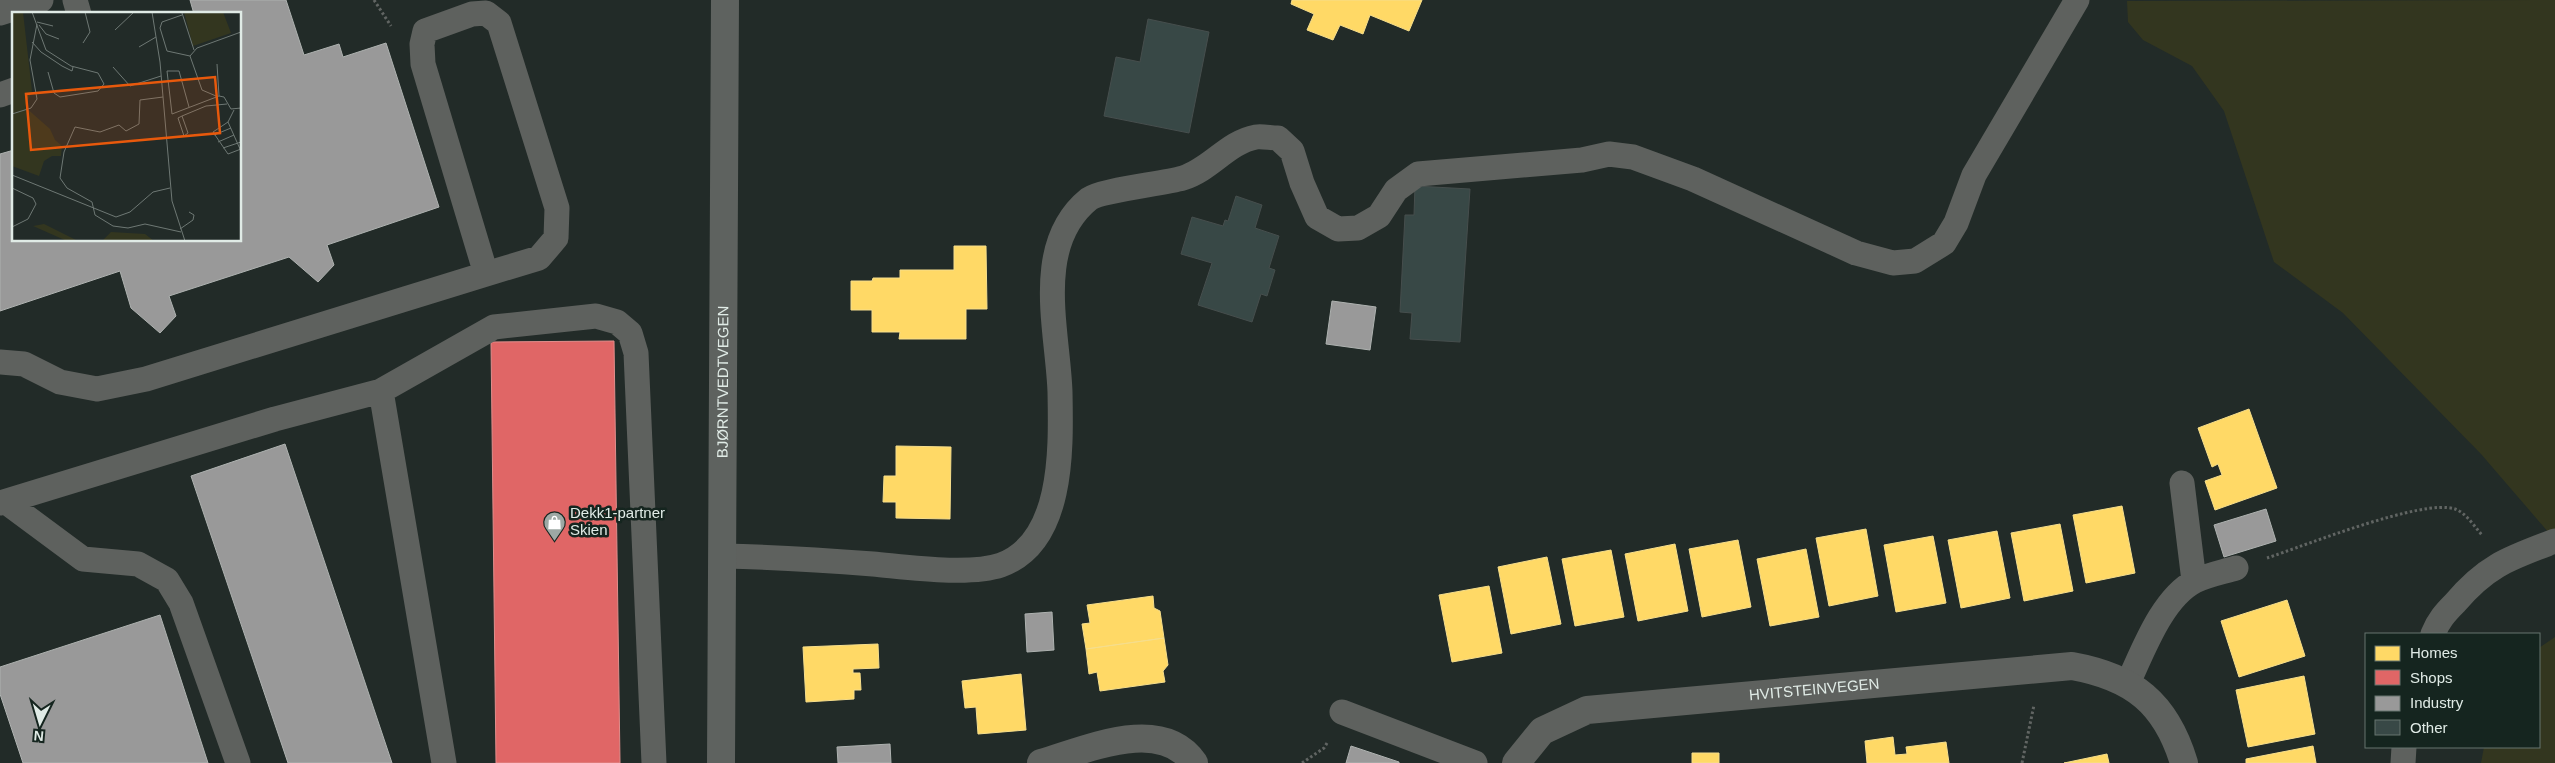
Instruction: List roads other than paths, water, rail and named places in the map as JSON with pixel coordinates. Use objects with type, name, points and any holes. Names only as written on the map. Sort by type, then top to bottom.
[{"type":"main road","name":"BJØRNTVEDTVEGEN","points":[[720,763],[723,556],[725,0]]},
{"type":"street","name":"HVITSTEINVEGEN","points":[[1516,763],[1542,731],[1588,710],[2072,666],[2100,671],[2128,683],[2162,715],[2176,736],[2184,763]]},
{"type":"street","points":[[1042,763],[1112,743],[1148,737],[1178,746],[1194,763]]},
{"type":"lane","points":[[0,13],[41,0]]},
{"type":"lane","points":[[723,556],[927,568],[979,569],[1001,564],[1026,548],[1043,528],[1052,503],[1059,455],[1060,392],[1052,282],[1058,250],[1071,218],[1090,198],[1108,192],[1161,184],[1188,176],[1209,165],[1234,146],[1256,137],[1278,138],[1292,151],[1302,183],[1317,216],[1338,229],[1358,228],[1379,216],[1396,190],[1418,174],[1582,160],[1609,154],[1633,156],[1693,179],[1856,253],[1893,263],[1915,261],[1944,243],[1956,223],[1974,175],[2077,0]]},
{"type":"lane","points":[[0,362],[24,364],[60,382],[97,389],[146,379],[539,258],[556,238],[557,208],[499,24],[486,13],[472,14],[424,31],[422,44],[424,64],[486,274]]},
{"type":"lane","points":[[0,95],[12,91]]},
{"type":"lane","points":[[3,503],[275,419],[381,391],[494,327],[596,316],[617,322],[630,333],[636,353],[654,763]]},
{"type":"lane","points":[[381,391],[444,763]]},
{"type":"lane","points":[[2182,483],[2194,581]]},
{"type":"lane","points":[[3,503],[84,560],[138,564],[168,580],[181,603],[238,763]]},
{"type":"lane","points":[[2433,633],[2438,621],[2474,580],[2503,561],[2555,541]]},
{"type":"lane","points":[[2128,683],[2151,633],[2172,600],[2194,581],[2236,568]]},
{"type":"lane","points":[[1342,712],[1475,763]]},
{"type":"lane","points":[[2403,763],[2404,748]]},
{"type":"place","name":"Dekk1-partner Skien","points":[[554,541]]}]
